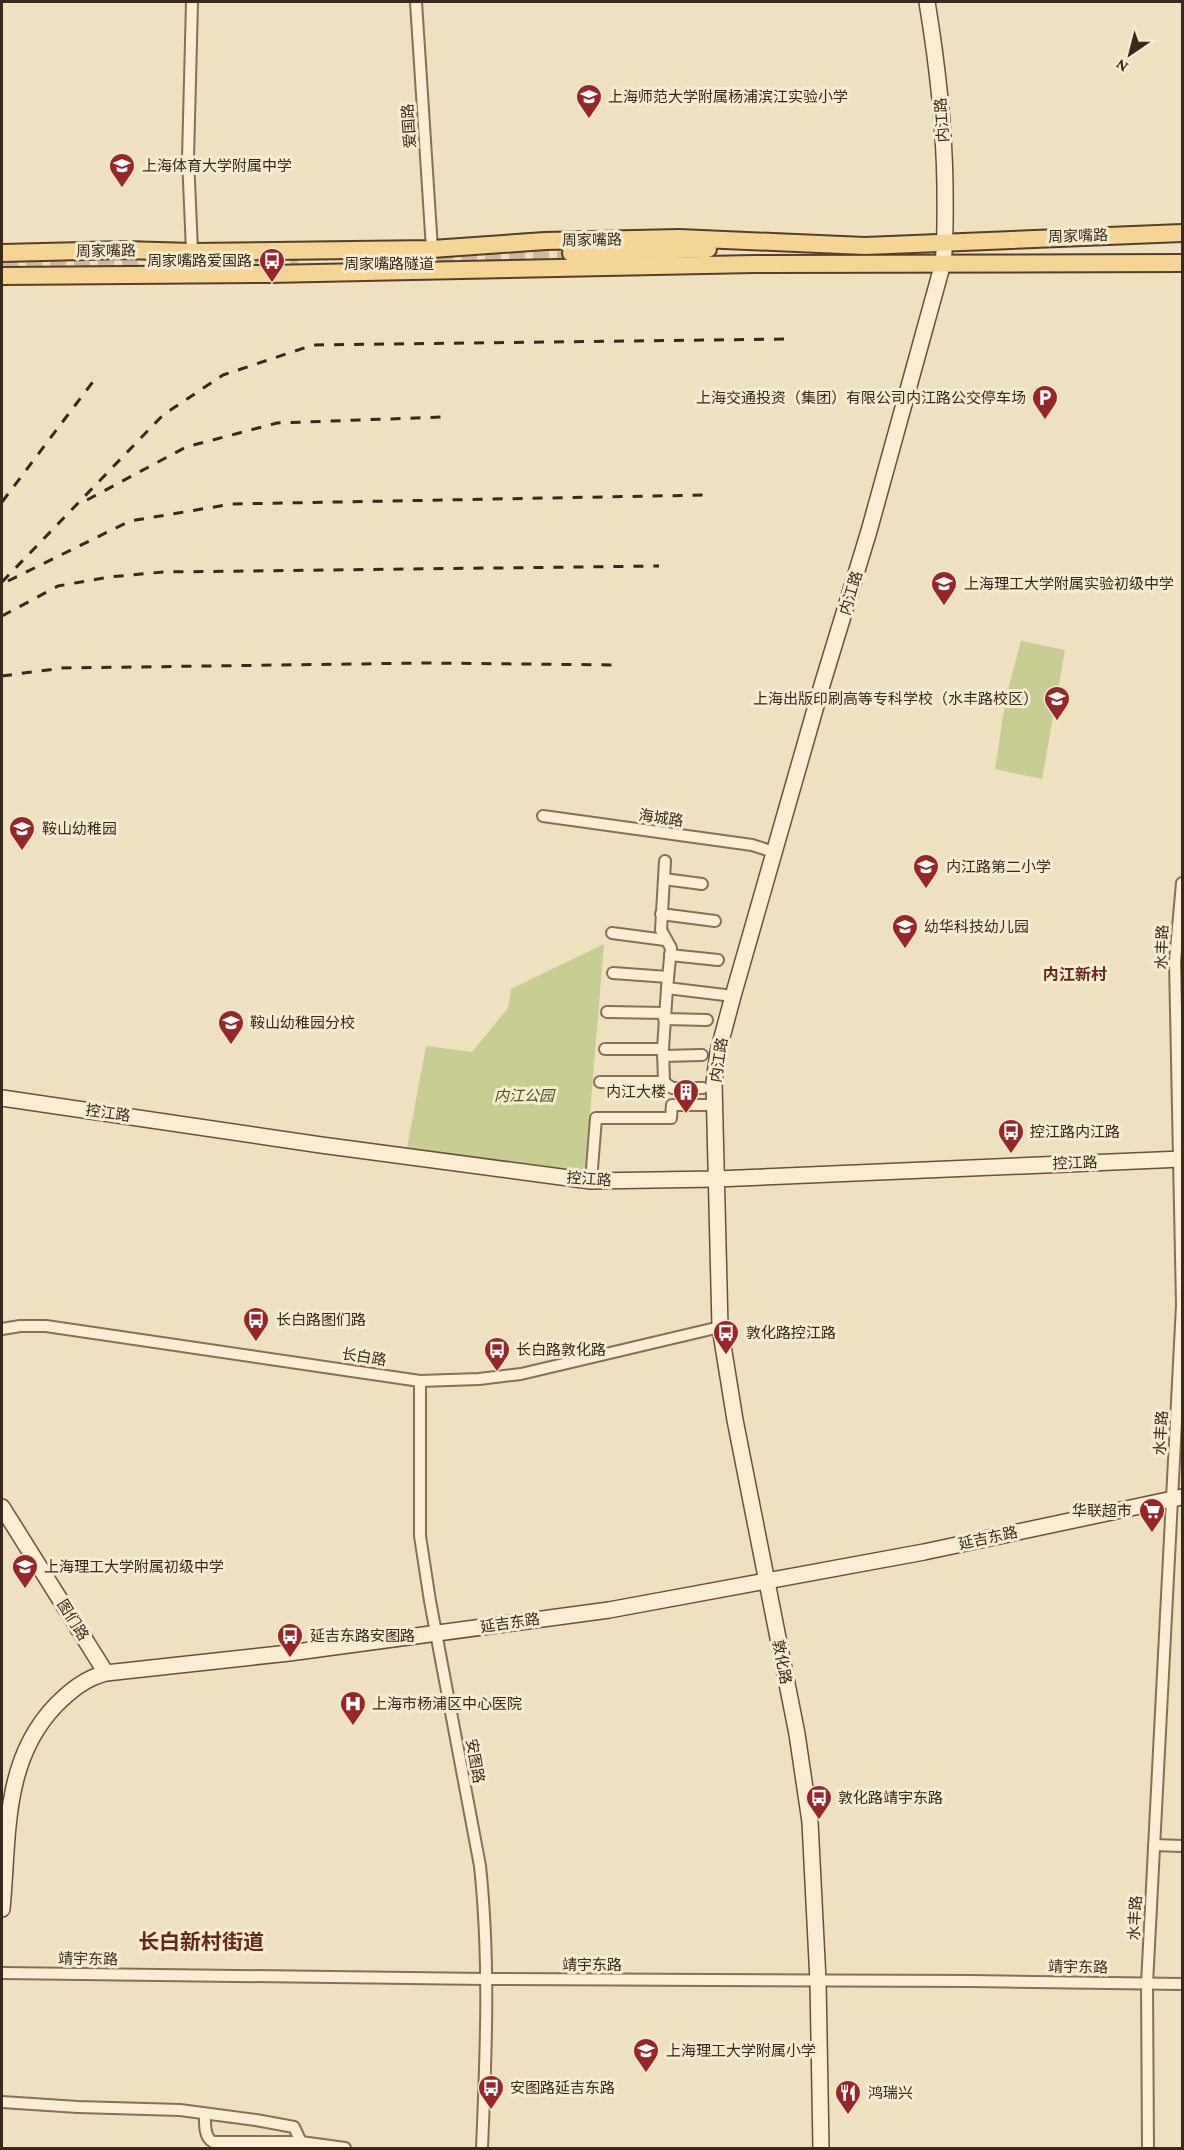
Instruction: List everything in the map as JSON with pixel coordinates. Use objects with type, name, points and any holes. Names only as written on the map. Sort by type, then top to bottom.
[{"type":"main road","name":"周家嘴路","points":[[2,253],[124,250],[193,252],[432,249],[545,240],[680,238],[865,246],[1182,233]]},
{"type":"main road","name":"周家嘴路隧道","points":[[211,266],[492,264],[865,246]]},
{"type":"main road","name":"周家嘴路","points":[[2,276],[193,274],[569,260],[1178,262]]},
{"type":"street","points":[[192,2],[191,115],[188,158],[193,274]]},
{"type":"street","name":"爱国路","points":[[416,2],[432,249]]},
{"type":"street","name":"内江路","points":[[716,1179],[714,1083],[718,1052],[774,852],[869,531],[943,263],[946,241],[944,157],[940,96],[927,2]]},
{"type":"street","name":"海城路","points":[[543,816],[752,845],[774,852]]},
{"type":"street","points":[[664,1082],[663,1053],[671,948],[661,930],[665,861]]},
{"type":"street","points":[[664,879],[702,884]]},
{"type":"street","name":"水丰路","points":[[1148,2148],[1147,1984],[1177,1498],[1182,1305],[1181,1159],[1175,962],[1182,883]]},
{"type":"street","points":[[661,914],[715,921]]},
{"type":"street","points":[[612,933],[665,940]]},
{"type":"street","points":[[670,955],[718,960]]},
{"type":"street","points":[[613,973],[733,996]]},
{"type":"street","points":[[607,1012],[707,1020]]},
{"type":"street","points":[[605,1049],[702,1055]]},
{"type":"street","points":[[600,1082],[664,1082],[672,1088],[703,1088]]},
{"type":"street","name":"控江路","points":[[2,1098],[591,1181],[716,1179],[1181,1159]]},
{"type":"street","points":[[591,1181],[596,1118],[671,1118],[672,1105],[715,1105]]},
{"type":"street","name":"敦化路","points":[[716,1179],[720,1327],[735,1420],[796,1734],[810,1822],[818,1981],[821,2148]]},
{"type":"street","name":"长白路","points":[[2,1329],[46,1326],[420,1381],[478,1379],[521,1374],[720,1327]]},
{"type":"street","name":"安图路","points":[[420,1381],[420,1536],[480,1866],[486,1979],[482,2148]]},
{"type":"street","name":"延吉东路","points":[[2,1909],[14,1779],[22,1755],[38,1726],[63,1698],[93,1676],[289,1653],[609,1610],[924,1552],[1177,1498]]},
{"type":"street","name":"图们路","points":[[2,1507],[106,1673]]},
{"type":"street","points":[[1154,1845],[1182,1846]]},
{"type":"street","name":"靖宇东路","points":[[2,1973],[1182,1984]]},
{"type":"street","points":[[2,2102],[180,2110],[256,2120],[294,2127],[301,2142]]},
{"type":"street","points":[[205,2114],[206,2133],[209,2140],[213,2142],[301,2142],[345,2148]]},
{"type":"green space","points":[[1021,641],[1065,650],[1042,779],[995,769],[1006,697]]},
{"type":"green space","name":"内江公园","points":[[604,944],[585,1173],[407,1148],[426,1046],[472,1052],[508,1008],[511,989]]},
{"type":"tunnel","points":[[437,256],[571,253]]},
{"type":"tunnel","points":[[2,262],[298,259]]},
{"type":"railway","points":[[2,582],[163,415],[223,375],[313,345],[786,339]]},
{"type":"railway","points":[[2,502],[98,375]]},
{"type":"railway","points":[[87,500],[186,447],[277,423],[443,417]]},
{"type":"railway","points":[[8,581],[130,521],[232,504],[707,495]]},
{"type":"railway","points":[[2,616],[58,586],[109,577],[163,572],[659,566]]},
{"type":"railway","points":[[2,676],[62,668],[425,663],[621,665]]},
{"type":"place","name":"上海师范大学附属杨浦滨江实验小学","points":[[589,120]]},
{"type":"place","name":"上海体育大学附属中学","points":[[122,189]]},
{"type":"place","name":"周家嘴路爱国路","points":[[272,284]]},
{"type":"place","name":"上海交通投资（集团）有限公司内江路公交停车场","points":[[1045,421]]},
{"type":"place","name":"上海理工大学附属实验初级中学","points":[[944,607]]},
{"type":"place","name":"上海出版印刷高等专科学校（水丰路校区）","points":[[1057,722]]},
{"type":"place","name":"鞍山幼稚园","points":[[22,852]]},
{"type":"place","name":"内江路第二小学","points":[[926,890]]},
{"type":"place","name":"幼华科技幼儿园","points":[[905,950]]},
{"type":"place","name":"鞍山幼稚园分校","points":[[231,1046]]},
{"type":"place","name":"内江大楼","points":[[686,1115]]},
{"type":"place","name":"控江路内江路","points":[[1011,1155]]},
{"type":"place","name":"长白路图们路","points":[[256,1343]]},
{"type":"place","name":"敦化路控江路","points":[[726,1356]]},
{"type":"place","name":"长白路敦化路","points":[[497,1373]]},
{"type":"place","name":"华联超市","points":[[1152,1534]]},
{"type":"place","name":"上海理工大学附属初级中学","points":[[25,1590]]},
{"type":"place","name":"延吉东路安图路","points":[[290,1659]]},
{"type":"place","name":"上海市杨浦区中心医院","points":[[353,1727]]},
{"type":"place","name":"敦化路靖宇东路","points":[[819,1821]]},
{"type":"place","name":"上海理工大学附属小学","points":[[646,2074]]},
{"type":"place","name":"安图路延吉东路","points":[[491,2111]]},
{"type":"place","name":"鸿瑞兴","points":[[848,2116]]},
{"type":"district","name":"内江新村","points":[[1075,974]]},
{"type":"district","name":"长白新村街道","points":[[201,1942]]}]
